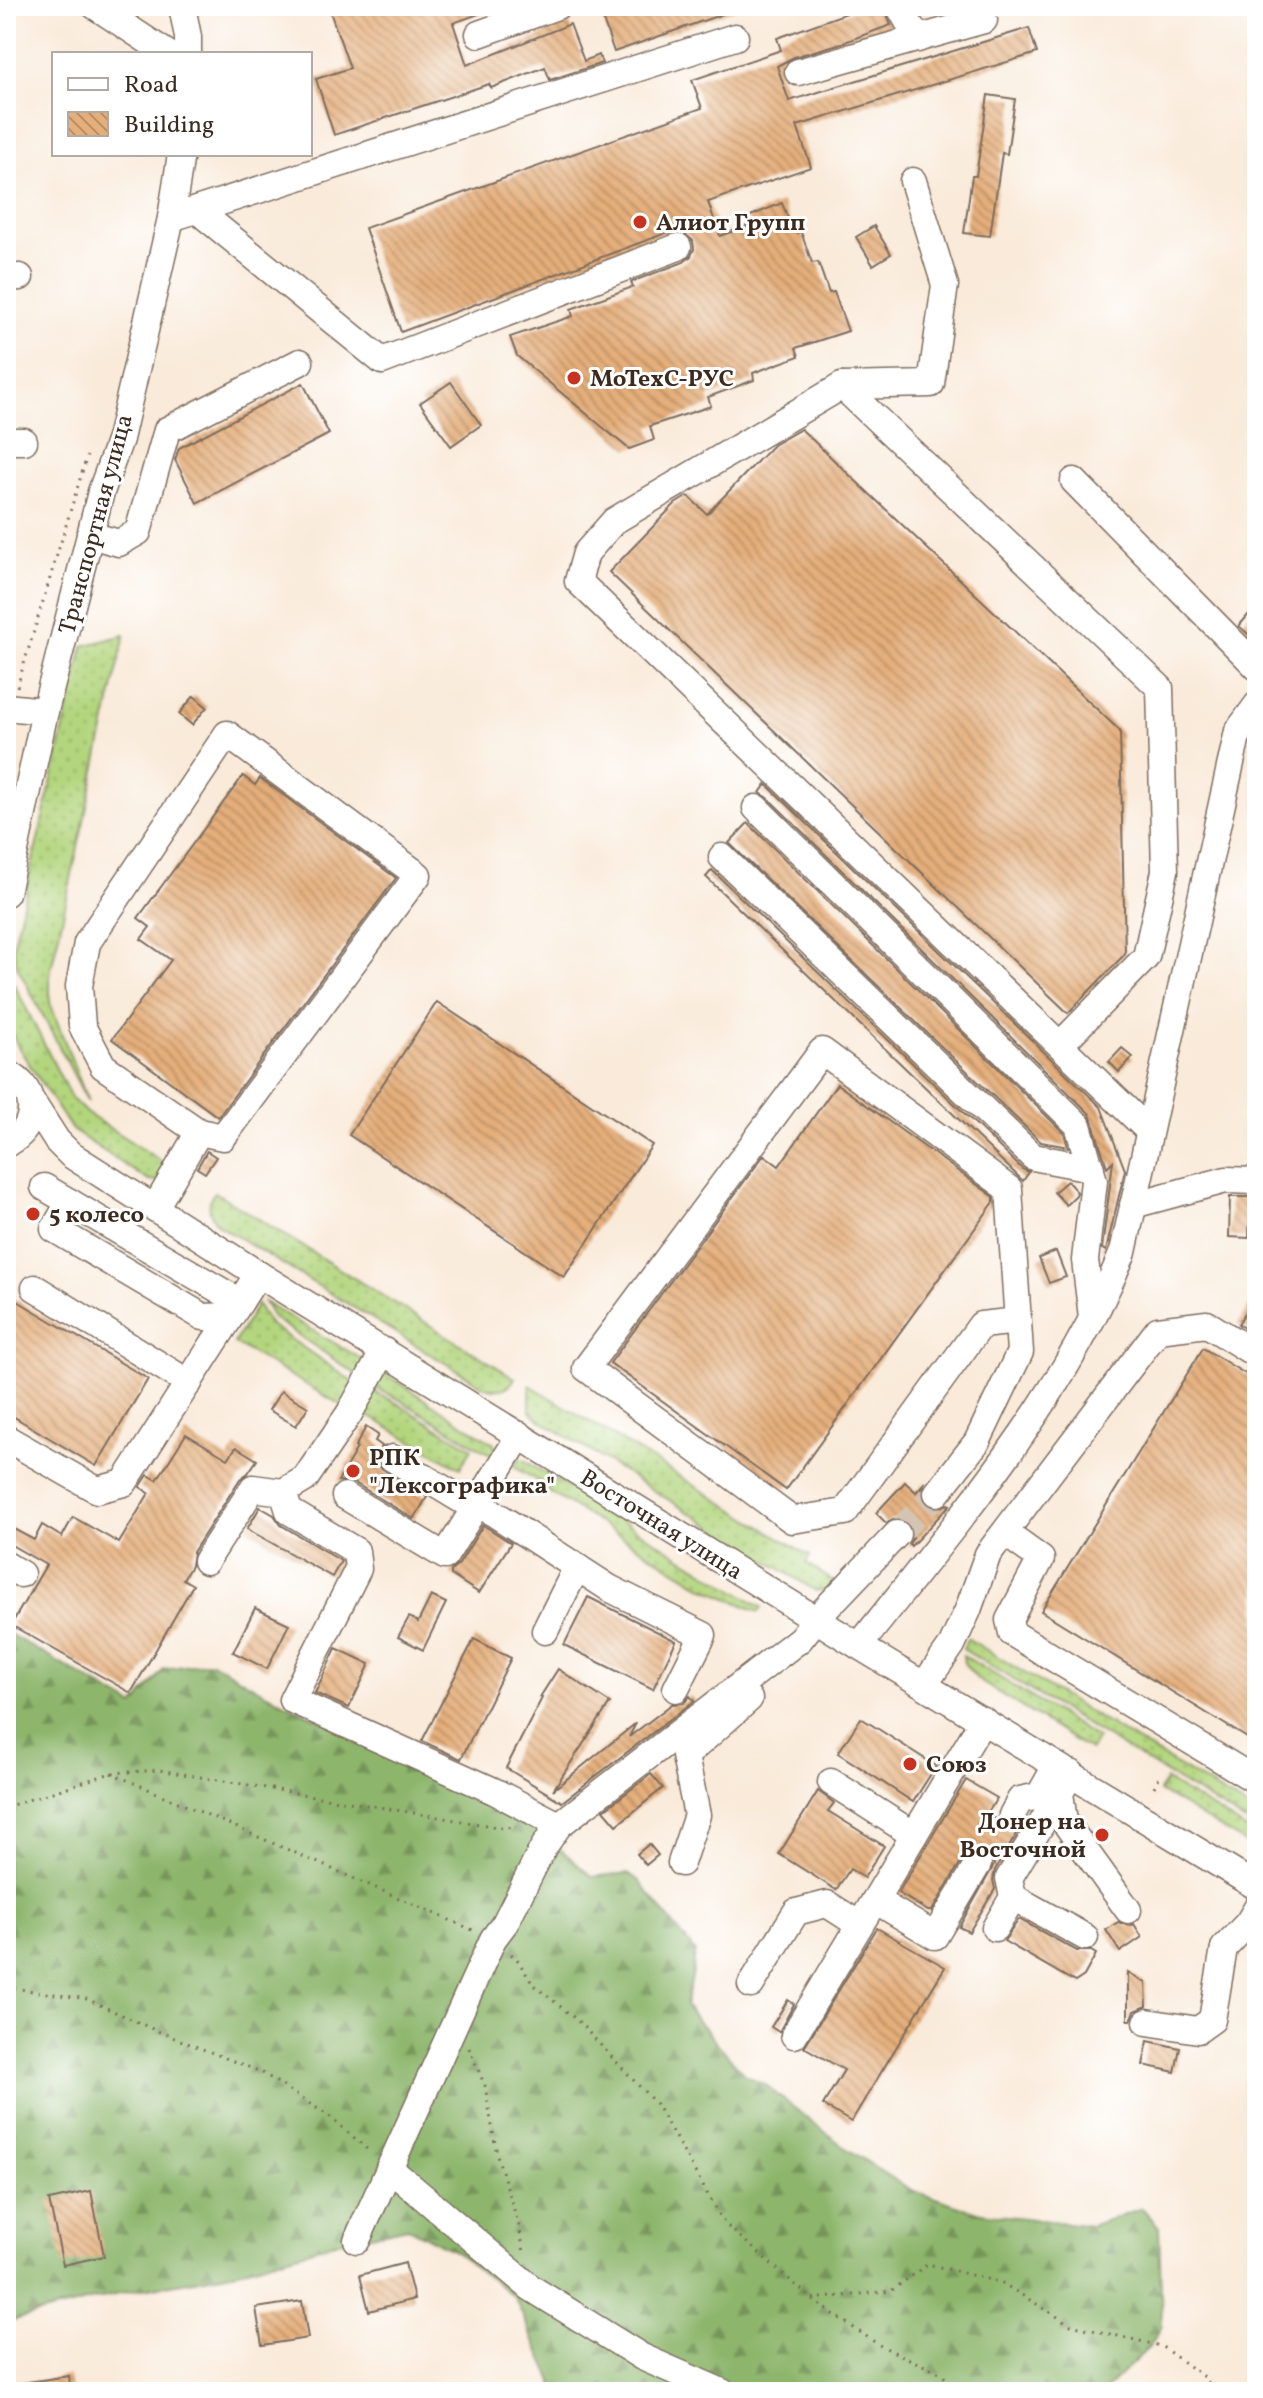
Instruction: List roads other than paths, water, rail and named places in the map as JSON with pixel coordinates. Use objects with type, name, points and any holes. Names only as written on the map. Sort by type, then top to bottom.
[{"type":"street","points":[[95,6],[165,52]]},
{"type":"street","points":[[182,6],[188,52]]},
{"type":"street","points":[[479,34],[557,6]]},
{"type":"street","points":[[899,6],[918,39]]},
{"type":"street","points":[[798,72],[984,20],[981,6]]},
{"type":"street","points":[[171,218],[735,37]]},
{"type":"street","name":"Транспортная улица","points":[[6,893],[45,711],[101,492],[120,439],[171,218],[181,156]]},
{"type":"street","points":[[913,181],[945,285],[931,384],[842,386],[614,521],[586,553],[578,581],[1149,1131]]},
{"type":"street","points":[[197,210],[382,361],[678,247]]},
{"type":"street","points":[[90,535],[119,543],[138,532],[167,430],[300,362]]},
{"type":"street","points":[[842,386],[1160,688],[1165,871],[1146,957],[1060,1045]]},
{"type":"street","points":[[1074,481],[1257,667]]},
{"type":"street","points":[[859,1646],[960,1519],[1059,1381],[1123,1252],[1238,731],[1257,705]]},
{"type":"street","points":[[9,706],[45,711]]},
{"type":"street","points":[[227,734],[418,875],[223,1137],[199,1132],[103,1066],[82,1026],[79,986],[87,943],[227,734]]},
{"type":"street","points":[[756,808],[1078,1125],[1094,1181],[1085,1260],[1092,1317]]},
{"type":"street","points":[[722,857],[1033,1157],[1091,1168]]},
{"type":"street","points":[[937,1493],[977,1442],[1020,1352],[1018,1321],[1009,1189],[822,1051],[586,1368],[792,1520],[845,1512],[981,1325],[1018,1321]]},
{"type":"street","name":"Восточная улица","points":[[7,1072],[28,1090],[32,1102],[57,1141],[71,1155],[258,1274],[983,1720],[1062,1777],[1257,1887]]},
{"type":"street","points":[[8,1144],[28,1126],[32,1102]]},
{"type":"street","points":[[155,1208],[199,1132]]},
{"type":"street","name":"Восточная улица","points":[[8,1144],[46,1148],[71,1155]]},
{"type":"street","points":[[1133,1205],[1226,1180],[1257,1181]]},
{"type":"street","points":[[44,1187],[70,1202],[54,1229],[203,1317],[236,1309]]},
{"type":"street","points":[[6,1438],[97,1490],[124,1483],[258,1274]]},
{"type":"street","points":[[35,1288],[189,1383]]},
{"type":"street","points":[[924,1685],[952,1645],[988,1554],[1158,1330],[1207,1324],[1257,1355]]},
{"type":"street","points":[[206,1561],[253,1488],[283,1492],[305,1479],[349,1414],[384,1351]]},
{"type":"street","points":[[345,1496],[445,1556],[520,1435]]},
{"type":"street","points":[[392,1458],[609,1588],[703,1635],[676,1689]]},
{"type":"street","points":[[283,1492],[289,1511],[356,1551],[358,1569],[292,1700],[494,1791],[559,1825]]},
{"type":"street","points":[[1005,1533],[1041,1559],[1009,1620],[1012,1633],[1257,1781]]},
{"type":"street","points":[[357,2240],[493,1939],[559,1825],[800,1639],[897,1534]]},
{"type":"street","points":[[545,1631],[577,1567]]},
{"type":"street","points":[[681,1863],[697,1815],[685,1756],[748,1700],[766,1679],[771,1662]]},
{"type":"street","points":[[794,2035],[983,1720]]},
{"type":"street","points":[[1012,1815],[1020,1800],[1039,1796],[1062,1777]]},
{"type":"street","points":[[995,1928],[1013,1897],[1009,1878],[1062,1777]]},
{"type":"street","points":[[1062,1777],[1064,1821],[1128,1910]]},
{"type":"street","points":[[831,1782],[914,1835]]},
{"type":"street","points":[[875,1900],[935,1936],[978,1864]]},
{"type":"street","points":[[1013,1897],[1085,1937]]},
{"type":"street","points":[[751,1985],[796,1912],[827,1904],[860,1925]]},
{"type":"street","points":[[1147,2022],[1198,2030],[1212,2020],[1224,1948],[1248,1923],[1257,1908]]},
{"type":"street","points":[[389,2168],[531,2288],[642,2357],[722,2392]]},
{"type":"tunnel","points":[[897,1534],[937,1493]]},
{"type":"place","name":"Алиот Групп","points":[[640,222]]},
{"type":"place","name":"МоТехС-РУС","points":[[574,378]]},
{"type":"place","name":"5 колесо","points":[[33,1214]]},
{"type":"place","name":"РПК \"Лексографика\"","points":[[353,1471]]},
{"type":"place","name":"Союз","points":[[910,1764]]},
{"type":"place","name":"Донер на Восточной","points":[[1102,1835]]}]
